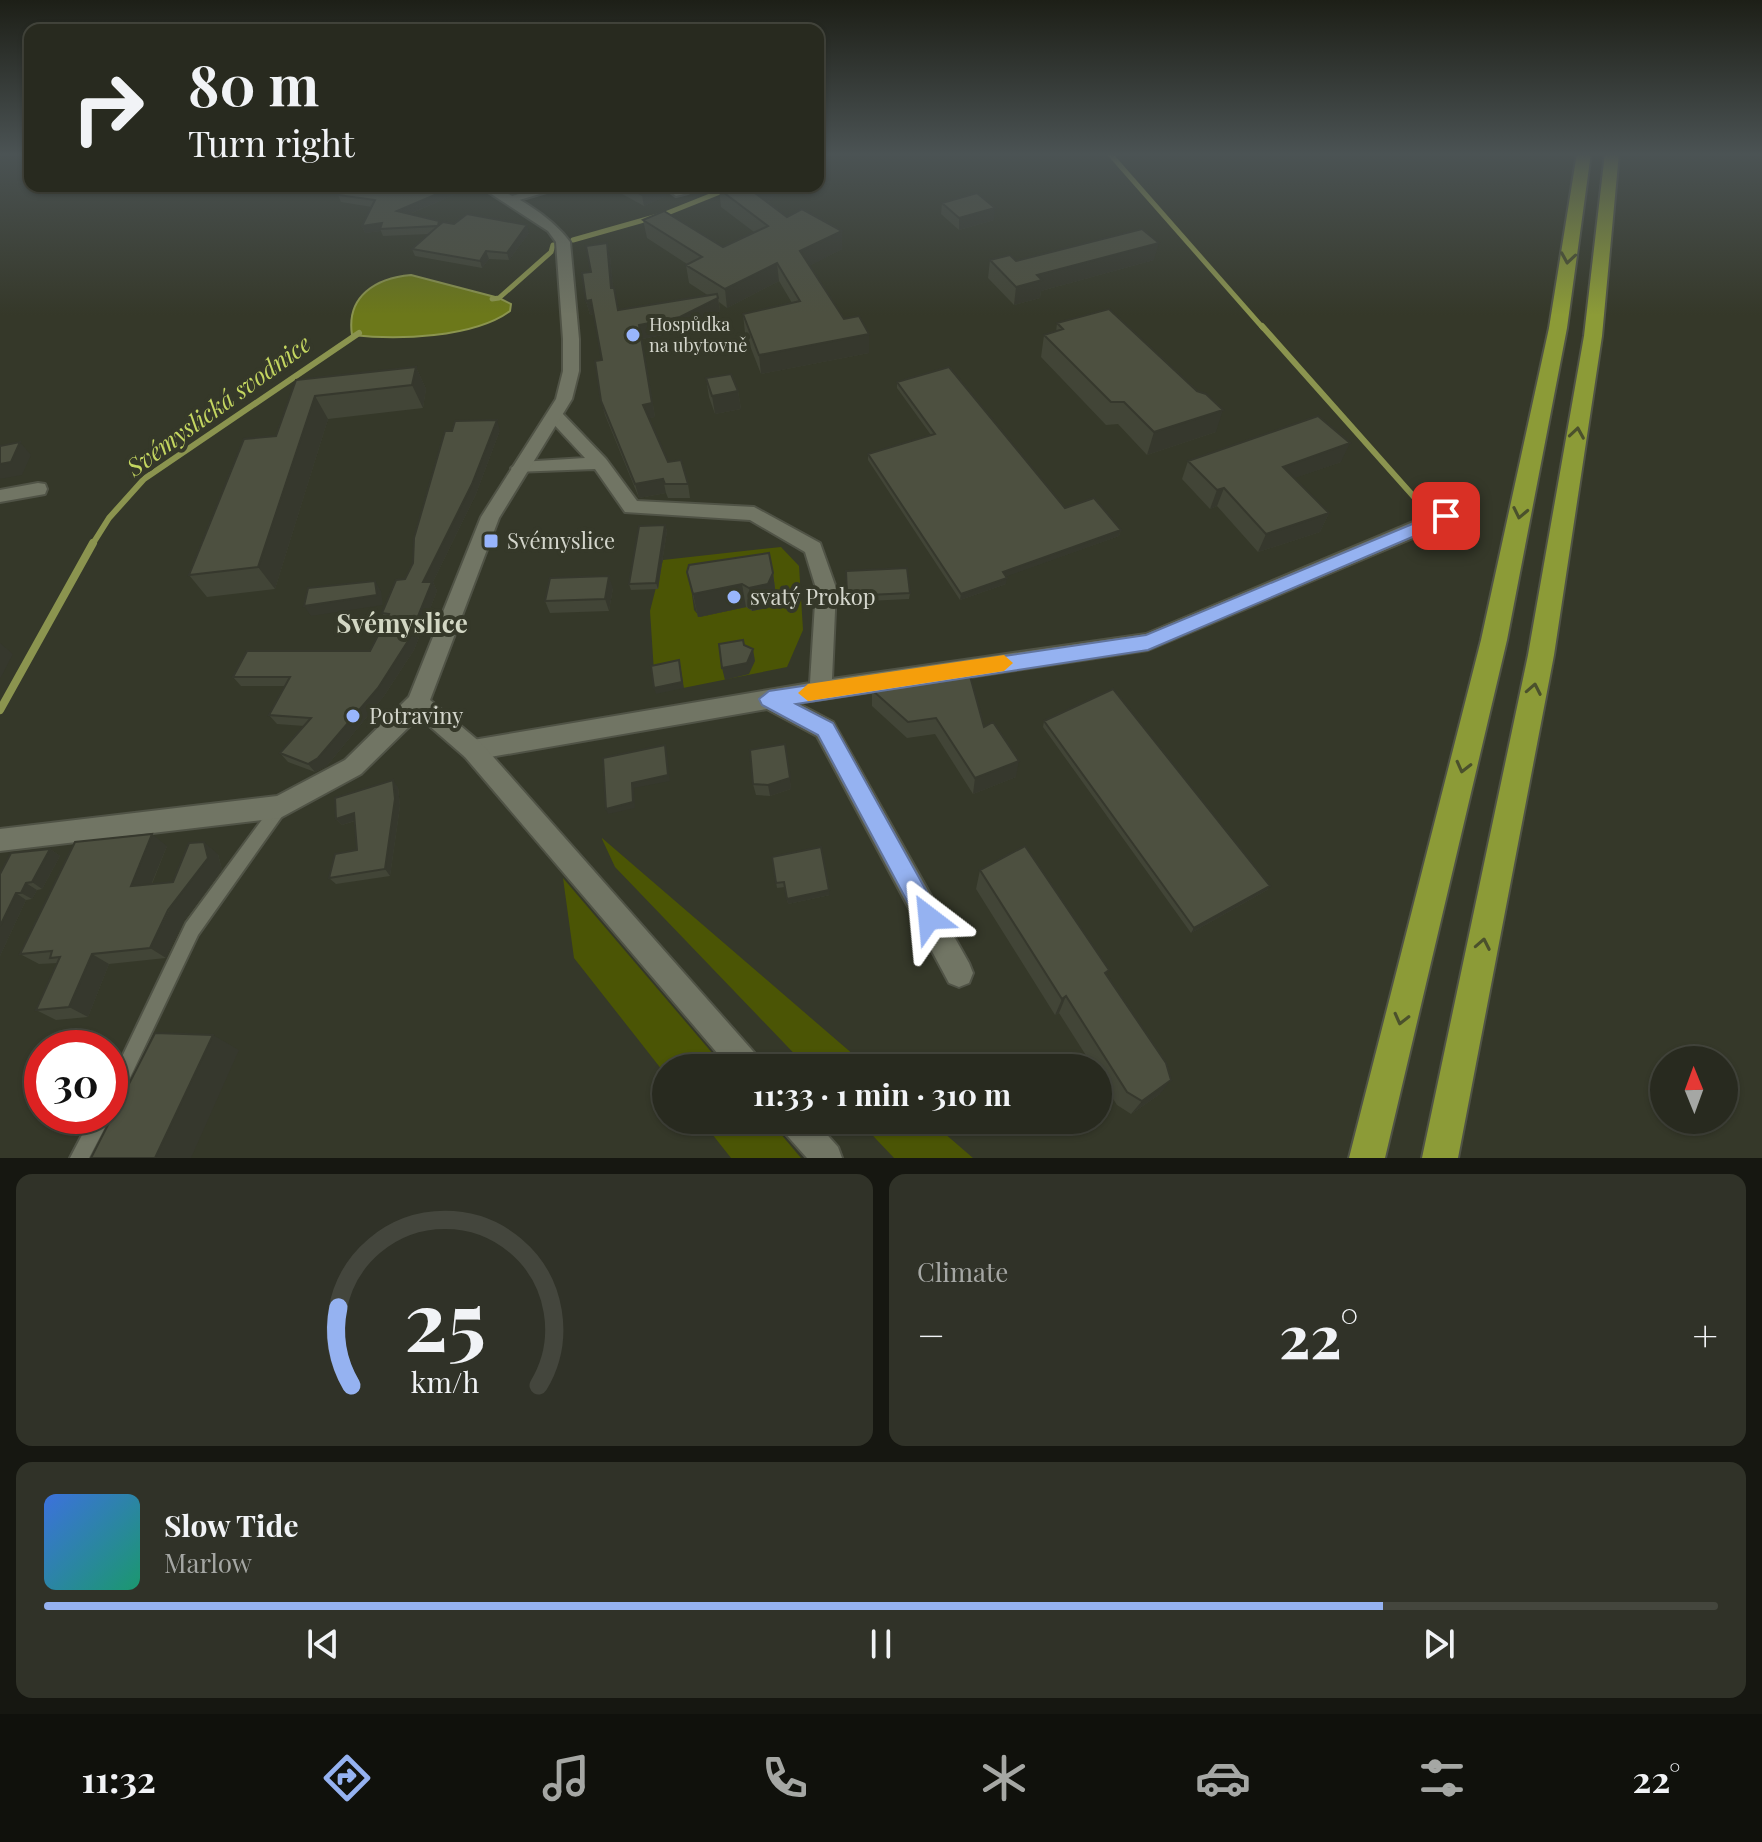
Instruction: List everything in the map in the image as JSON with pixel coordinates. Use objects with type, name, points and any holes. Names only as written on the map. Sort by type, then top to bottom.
[{"type":"highway","points":[[1367,1158],[1494,640],[1558,328],[1576,207]]},
{"type":"highway","points":[[1440,1158],[1541,655],[1593,336],[1606,207]]},
{"type":"street","points":[[0,840],[280,807],[353,767],[418,703],[490,517],[556,417],[571,371],[563,242],[553,228],[521,207]]},
{"type":"street","points":[[556,417],[600,463],[632,507],[754,514],[813,548],[826,588],[821,690]]},
{"type":"street","points":[[520,468],[600,463]]},
{"type":"street","points":[[0,496],[38,489]]},
{"type":"street","points":[[473,750],[821,690],[1148,642],[1446,516]]},
{"type":"street","points":[[769,699],[825,729],[959,973]]},
{"type":"street","points":[[418,703],[473,750],[737,1054]]},
{"type":"street","points":[[806,1134],[827,1158]]},
{"type":"lane","points":[[128,1063],[192,929],[280,807]]},
{"type":"lane","points":[[79,1158],[92,1134]]},
{"type":"shaded area","points":[[411,275],[499,298],[511,304],[510,311],[476,327],[456,332],[412,337],[352,335],[354,310],[366,292],[386,280]]},
{"type":"shaded area","points":[[781,547],[799,566],[803,630],[787,667],[683,688],[680,667],[654,672],[650,611],[663,560]],"holes":[[[692,595],[770,608],[746,607],[700,617],[694,610]]]},
{"type":"shaded area","points":[[602,838],[853,1054],[795,1054],[615,867]]},
{"type":"shaded area","points":[[563,878],[713,1054],[652,1054],[652,1057],[574,958]]},
{"type":"shaded area","points":[[712,1134],[781,1134],[801,1158],[731,1158]]},
{"type":"shaded area","points":[[871,1134],[945,1134],[973,1158],[894,1158]]},
{"type":"building","points":[[371,207],[406,207],[397,211],[439,221],[438,226],[380,229],[382,223],[362,226]]},
{"type":"building","points":[[743,207],[774,207],[787,217],[802,209],[842,231],[800,251],[844,319],[859,316],[869,334],[759,355],[743,314],[800,301],[777,263],[725,289],[686,265],[702,257],[643,220],[664,211],[723,247],[768,226]]},
{"type":"building","points":[[947,207],[995,208],[959,218]]},
{"type":"building","points":[[467,214],[527,225],[507,253],[486,251],[480,261],[412,249],[443,222],[454,224]]},
{"type":"building","points":[[1142,229],[1159,243],[1037,275],[1042,280],[1016,287],[990,260],[1010,255],[1016,261]]},
{"type":"building","points":[[607,243],[611,288],[614,288],[618,310],[717,294],[718,298],[680,317],[639,325],[652,403],[643,405],[668,462],[681,460],[688,484],[665,484],[663,479],[635,484],[601,401],[595,361],[602,360],[591,300],[586,301],[582,273],[591,272],[586,246]]},
{"type":"building","points":[[1109,309],[1197,391],[1206,394],[1223,410],[1154,432],[1124,402],[1111,402],[1044,335],[1063,329],[1057,323]]},
{"type":"building","points":[[416,367],[412,385],[315,396],[258,567],[189,575],[244,439],[276,436],[296,380]]},
{"type":"building","points":[[949,367],[1065,508],[1094,498],[1121,530],[1003,572],[1007,578],[961,594],[868,454],[935,434],[897,382]]},
{"type":"building","points":[[731,374],[738,391],[712,396],[706,378]]},
{"type":"building","points":[[1318,416],[1350,443],[1283,467],[1329,513],[1266,534],[1224,488],[1217,490],[1188,461]]},
{"type":"building","points":[[497,420],[472,484],[423,582],[432,582],[408,641],[378,688],[318,758],[308,764],[280,753],[311,718],[269,715],[290,677],[233,677],[247,651],[370,651],[389,614],[382,613],[396,580],[405,579],[413,563],[414,538],[445,431],[452,431],[455,421]]},
{"type":"building","points":[[20,442],[11,462],[0,464],[0,446]]},
{"type":"building","points":[[665,525],[656,583],[629,584],[639,526]]},
{"type":"building","points":[[769,553],[773,573],[768,584],[749,588],[742,584],[693,594],[687,572],[689,565]]},
{"type":"building","points":[[907,568],[910,593],[847,596],[846,571]]},
{"type":"building","points":[[609,576],[605,599],[545,601],[550,578]]},
{"type":"building","points":[[375,581],[377,595],[304,606],[308,588]]},
{"type":"building","points":[[743,640],[744,645],[753,649],[747,663],[722,668],[719,644]]},
{"type":"building","points":[[679,660],[682,682],[654,688],[651,666]]},
{"type":"building","points":[[970,676],[984,727],[993,722],[1019,761],[975,778],[936,718],[908,722],[872,690]]},
{"type":"building","points":[[1113,689],[1270,886],[1194,928],[1044,721]]},
{"type":"building","points":[[785,744],[790,778],[768,785],[753,784],[750,750]]},
{"type":"building","points":[[665,745],[668,775],[632,783],[633,802],[606,809],[603,758]]},
{"type":"building","points":[[393,780],[395,799],[385,869],[329,878],[335,854],[357,850],[354,813],[336,819],[335,798]]},
{"type":"building","points":[[152,834],[131,886],[173,882],[189,843],[204,842],[208,858],[168,910],[150,948],[92,954],[69,1007],[36,1010],[60,957],[50,958],[52,951],[20,954],[75,842]]},
{"type":"building","points":[[1025,846],[1109,970],[1105,973],[1166,1063],[1171,1080],[1142,1101],[1127,1092],[1112,1068],[1112,1054],[1103,1054],[1066,996],[1062,999],[980,870]]},
{"type":"building","points":[[821,847],[829,890],[787,899],[784,882],[776,883],[772,857]]},
{"type":"building","points":[[50,849],[32,882],[26,883],[21,893],[16,893],[0,926],[0,874],[11,853]]},
{"type":"building","points":[[155,1033],[213,1035],[155,1158],[91,1158],[103,1134],[128,1134],[128,1086]]},
{"type":"waterway","name":"Svémyslická svodnice","points":[[573,240],[682,207]]},
{"type":"waterway","points":[[1157,207],[1263,328]]},
{"type":"waterway","name":"Svémyslická svodnice","points":[[492,299],[499,298],[551,252],[553,245]]},
{"type":"waterway","points":[[1262,326],[1431,516]]},
{"type":"waterway","name":"Svémyslická svodnice","points":[[92,545],[109,518],[144,479],[359,333]]},
{"type":"waterway","name":"Svémyslická svodnice","points":[[0,710],[93,543]]},
{"type":"slow traffic","points":[[808,693],[1004,663]]},
{"type":"place","name":"Hospůdka na ubytovně","points":[[633,335]]},
{"type":"place","name":"Svémyslice","points":[[491,541]]},
{"type":"place","name":"svatý Prokop","points":[[734,597]]},
{"type":"place","name":"Potraviny","points":[[353,716]]},
{"type":"district","name":"Svémyslice","points":[[402,624]]},
{"type":"route","points":[[929,918],[825,729],[769,699],[1148,642],[1446,516]]}]
